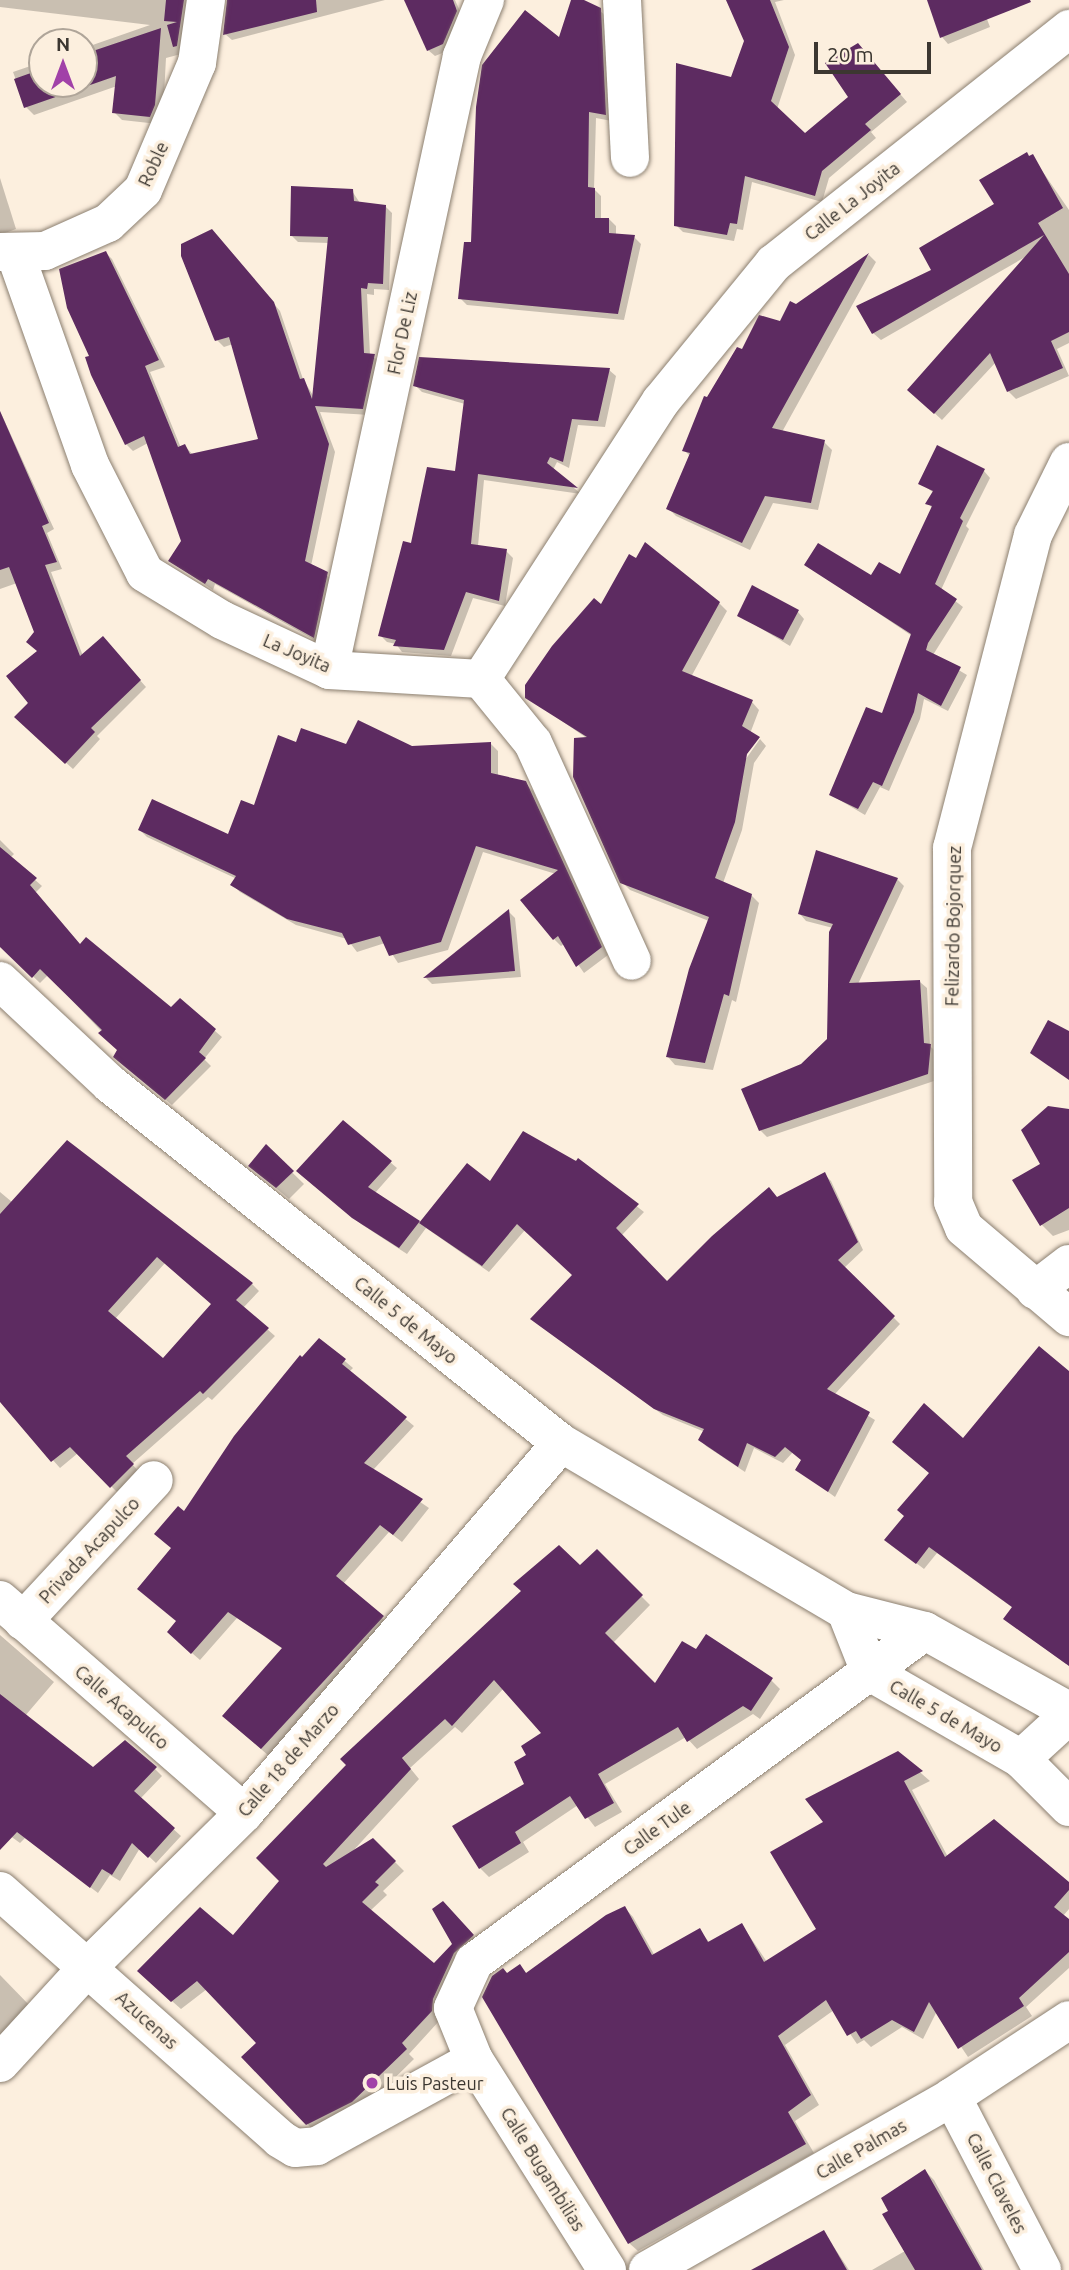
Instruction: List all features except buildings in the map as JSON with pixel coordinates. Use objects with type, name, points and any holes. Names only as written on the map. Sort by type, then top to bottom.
[{"type":"street","name":"Roble","points":[[8,252],[46,251],[108,223],[143,190],[197,63],[206,0]]},
{"type":"street","name":"Flor De Liz","points":[[329,670],[462,56],[485,0]]},
{"type":"street","points":[[622,0],[630,159]]},
{"type":"street","name":"Calle La Joyita","points":[[481,679],[661,401],[774,263],[1069,29]]},
{"type":"street","name":"La Joyita","points":[[8,252],[90,465],[145,573],[222,620],[329,670],[481,679]]},
{"type":"street","name":"Felizardo Bojorquez","points":[[1069,462],[1033,535],[952,848],[953,1202],[964,1228],[1069,1317]]},
{"type":"street","points":[[481,679],[533,743],[632,961]]},
{"type":"street","name":"Calle 5 de Mayo","points":[[0,981],[110,1084],[561,1443],[846,1611],[925,1631],[1069,1713]]},
{"type":"street","points":[[1035,1290],[1069,1264]]},
{"type":"street","name":"Calle 18 de Marzo","points":[[0,2063],[88,1967],[244,1813],[561,1443]]},
{"type":"street","name":"Privada Acapulco","points":[[11,1611],[154,1480]]},
{"type":"street","name":"Calle Acapulco","points":[[11,1611],[244,1813]]},
{"type":"street","name":"Calle 5 de Mayo","points":[[846,1611],[870,1672],[1021,1759],[1069,1807]]},
{"type":"street","name":"Calle Tule","points":[[474,2060],[453,2008],[474,1962],[925,1631]]},
{"type":"street","points":[[1021,1759],[1069,1713]]},
{"type":"street","name":"Azucenas","points":[[0,1891],[280,2139],[295,2148],[317,2146],[474,2060]]},
{"type":"street","name":"Calle Palmas","points":[[648,2270],[952,2096],[1069,2020]]},
{"type":"street","name":"Calle Bugambilias","points":[[474,2060],[607,2270]]},
{"type":"street","name":"Calle Claveles","points":[[952,2096],[1042,2270]]},
{"type":"place","name":"Luis Pasteur","points":[[372,2083]]}]
